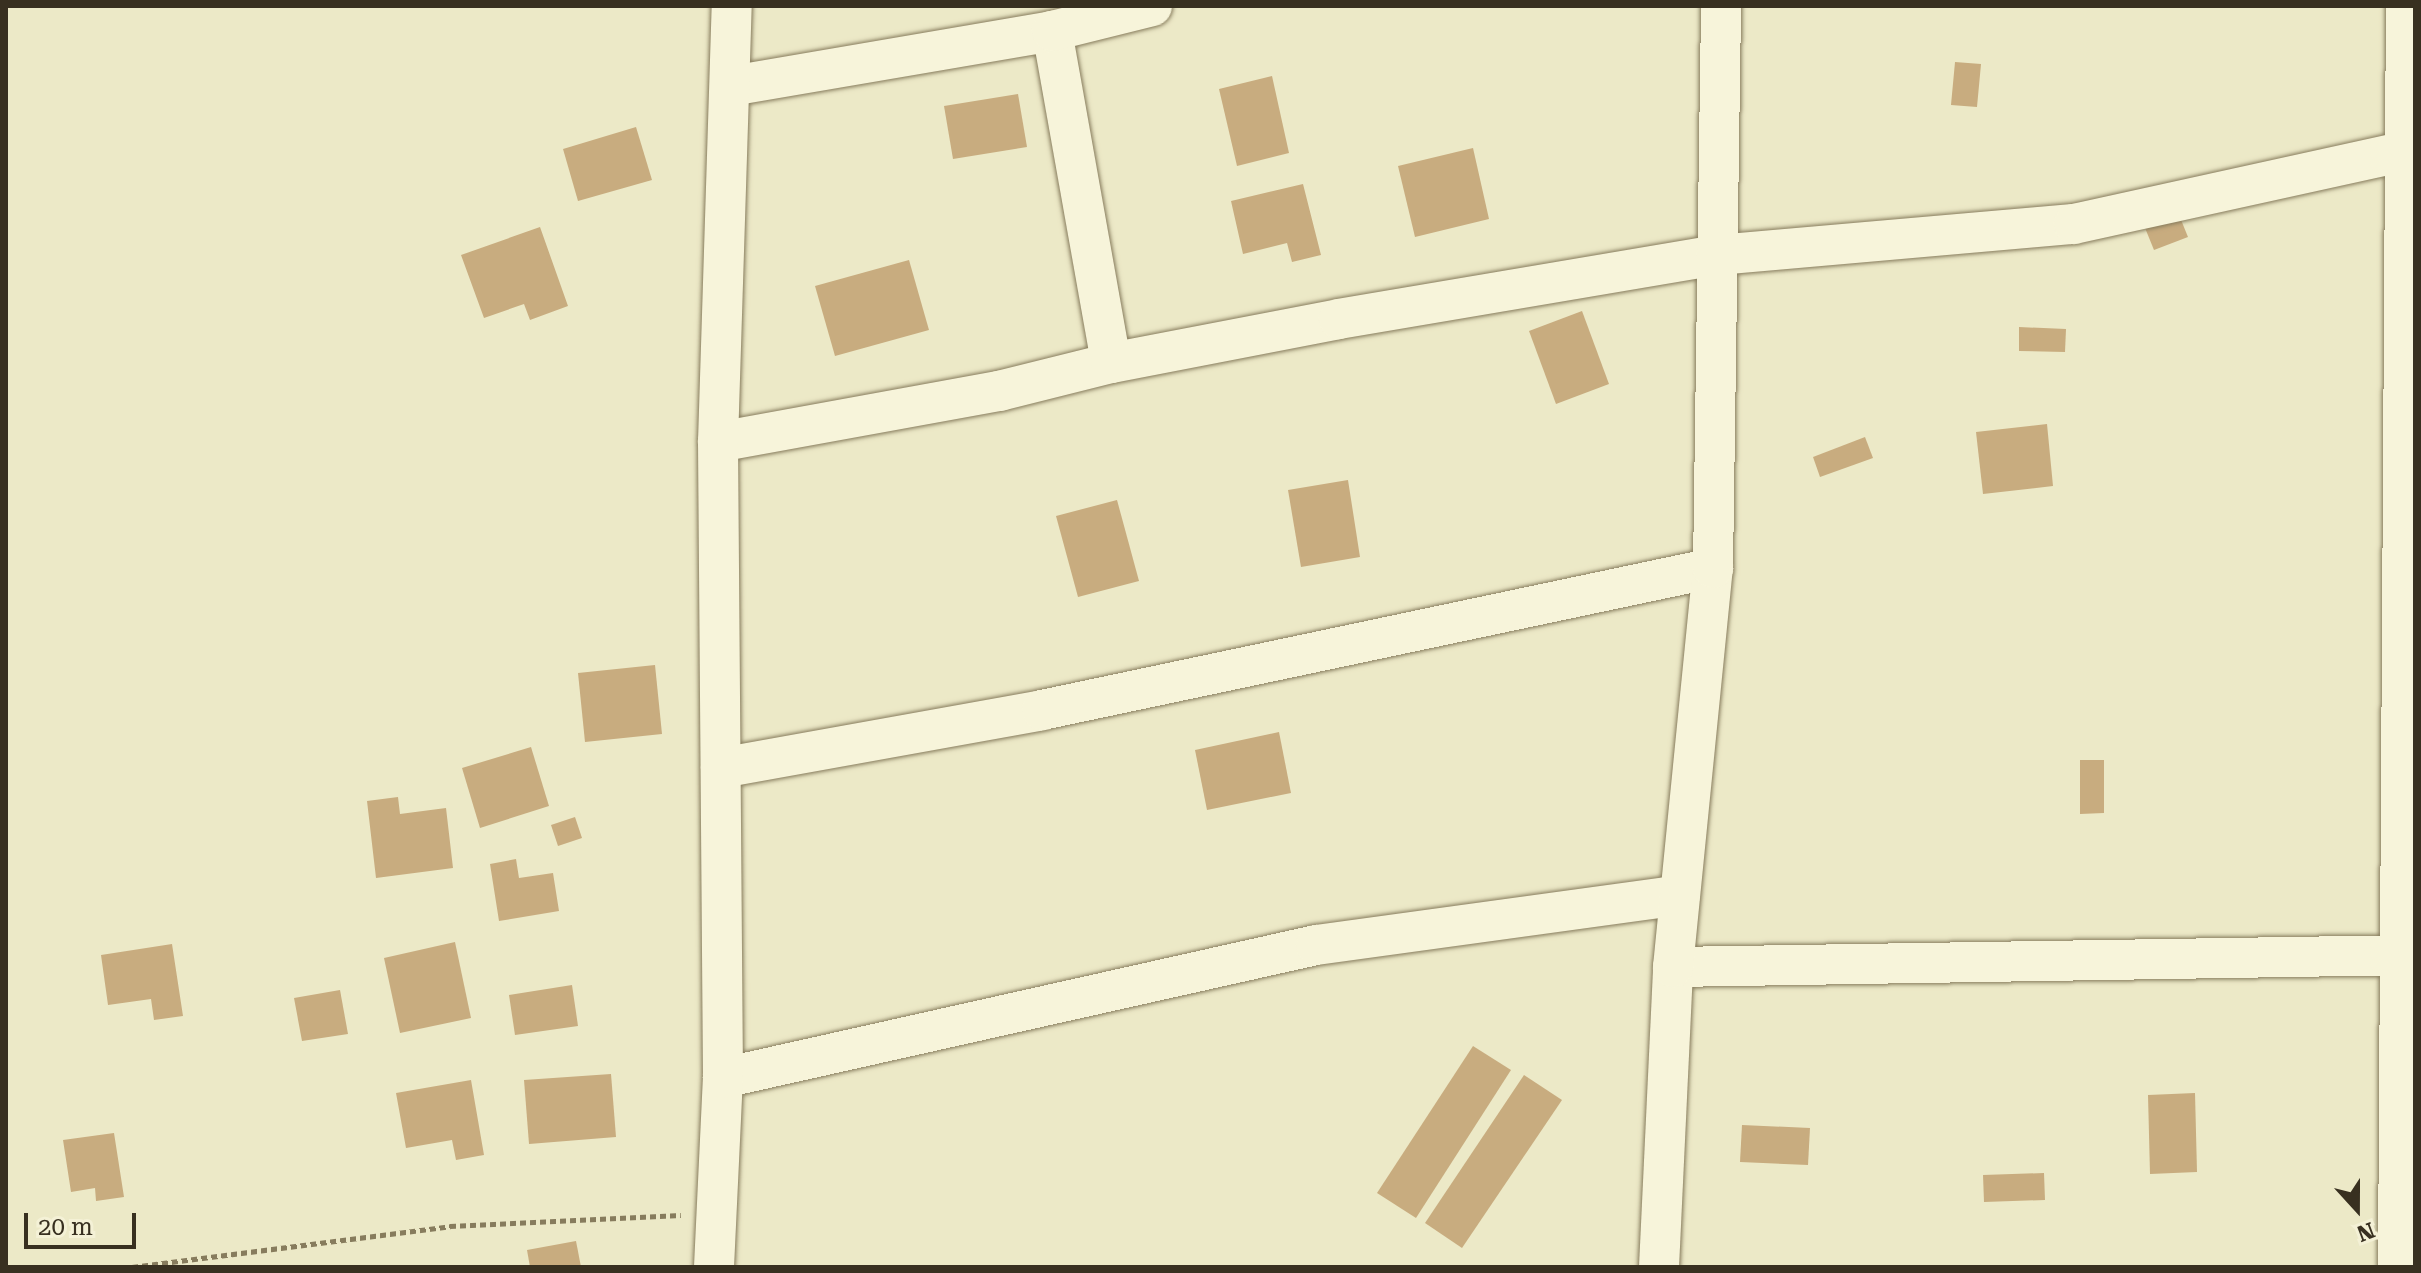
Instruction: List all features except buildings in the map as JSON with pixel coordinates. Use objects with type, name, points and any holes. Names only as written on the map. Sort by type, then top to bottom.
[{"type":"street","points":[[714,1267],[714,1213],[723,1078],[718,442],[732,6]]},
{"type":"street","points":[[731,86],[1052,31],[1152,6]]},
{"type":"street","points":[[1659,1267],[1673,967],[1713,568],[1721,6]]},
{"type":"street","points":[[2398,1267],[2408,955],[2410,150],[2406,6]]},
{"type":"street","points":[[1052,31],[1111,363]]},
{"type":"street","points":[[718,442],[999,391],[1111,363],[1717,255],[2074,224],[2410,150]]},
{"type":"street","points":[[721,768],[1042,710],[1713,568]]},
{"type":"street","points":[[723,1078],[1316,945],[1680,895]]},
{"type":"street","points":[[1673,967],[2408,955]]},
{"type":"path","points":[[132,1267],[450,1226],[714,1213]]}]
